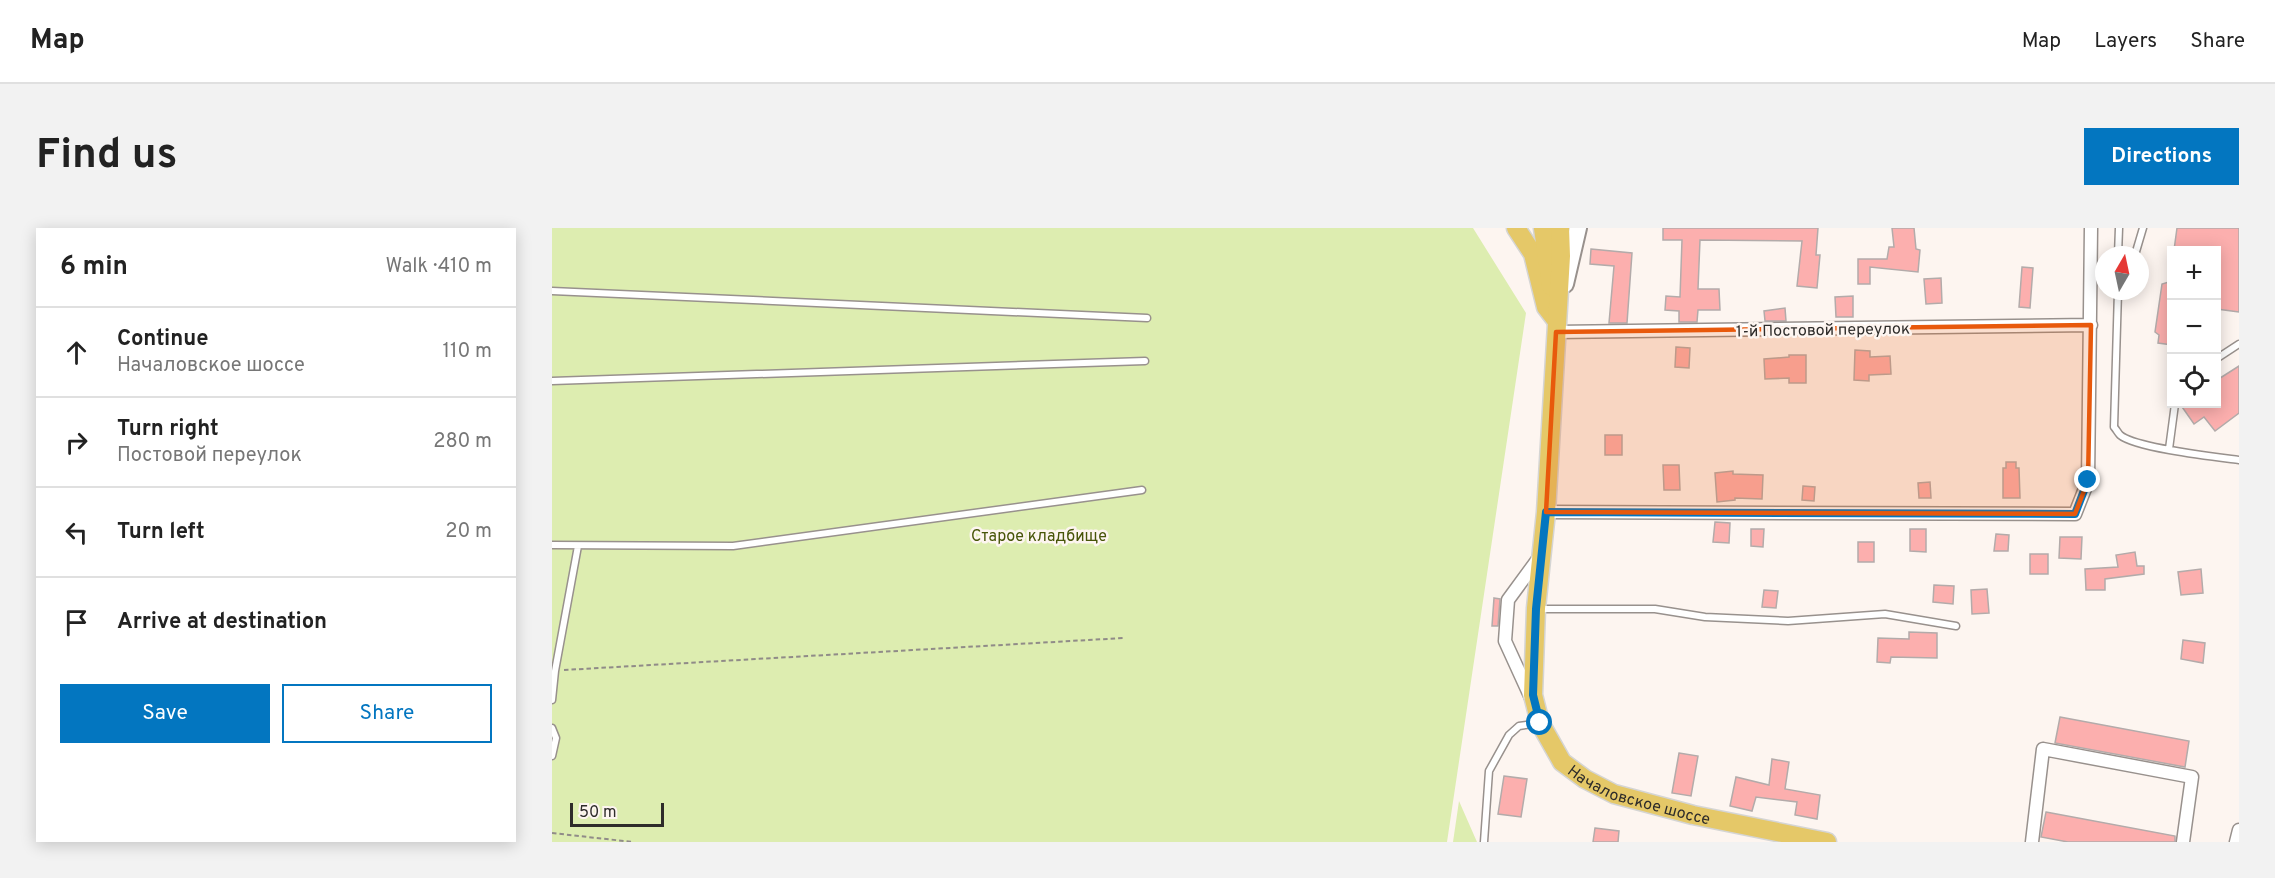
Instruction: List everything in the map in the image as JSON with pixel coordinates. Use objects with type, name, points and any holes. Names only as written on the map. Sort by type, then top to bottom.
[{"type":"main road","points":[[1516,228],[1533,254],[1546,307],[1556,326]]},
{"type":"main road","points":[[1543,228],[1556,326]]},
{"type":"main road","name":"Началовское шоссе","points":[[1560,228],[1561,256],[1546,512],[1536,609],[1533,695],[1539,717],[1562,762],[1614,794],[1693,815],[1827,842]]},
{"type":"main road","points":[[1556,326],[1578,228]]},
{"type":"street","points":[[1546,512],[2075,514],[2088,480],[2091,228]]},
{"type":"street","name":"1-й Постовой переулок","points":[[1556,326],[2091,325]]},
{"type":"street","points":[[1539,717],[1505,641],[1508,600],[1541,554]]},
{"type":"street","points":[[2035,842],[2043,749],[2192,777],[2183,842]]},
{"type":"street","points":[[2236,842],[2239,830]]},
{"type":"lane","points":[[2118,246],[2119,228]]},
{"type":"lane","points":[[2137,246],[2143,228]]},
{"type":"lane","points":[[552,291],[1147,318]]},
{"type":"lane","points":[[2118,300],[2114,427],[2120,435],[2130,440],[2169,449],[2239,460]]},
{"type":"lane","points":[[2117,309],[2120,300]]},
{"type":"lane","points":[[2221,356],[2239,344]]},
{"type":"lane","points":[[552,381],[1145,361]]},
{"type":"lane","points":[[2169,449],[2174,408]]},
{"type":"lane","points":[[552,545],[733,546],[1142,490]]},
{"type":"lane","points":[[552,700],[555,671],[578,546]]},
{"type":"lane","points":[[1536,609],[1655,609],[1705,616],[1788,621],[1885,614],[1956,626]]},
{"type":"lane","points":[[1484,842],[1489,771],[1509,735],[1519,726],[1539,717]]},
{"type":"lane","points":[[552,728],[556,738],[552,756]]},
{"type":"path","points":[[555,671],[1123,638]]},
{"type":"path","points":[[552,833],[633,842]]},
{"type":"highlighted area","points":[[2091,325],[2088,481],[2075,514],[1546,512],[1556,332]]},
{"type":"green space","name":"Старое кладбище","points":[[552,228],[1473,228],[1526,313],[1447,842],[552,842]]},
{"type":"green space","points":[[1459,801],[1477,842],[1453,842]]},
{"type":"building","points":[[1663,228],[1818,228],[1816,255],[1820,255],[1817,288],[1797,286],[1802,241],[1700,240],[1698,289],[1719,289],[1720,310],[1698,310],[1697,322],[1679,322],[1679,311],[1665,310],[1666,296],[1680,297],[1682,240],[1663,240]]},
{"type":"building","points":[[1892,228],[1914,228],[1916,249],[1920,250],[1918,272],[1870,267],[1870,284],[1858,284],[1858,259],[1887,259],[1889,247],[1894,247]]},
{"type":"building","points":[[2177,228],[2239,228],[2239,312],[2221,310],[2221,246],[2175,246]]},
{"type":"building","points":[[1591,249],[1632,253],[1627,323],[1609,323],[1614,266],[1590,264]]},
{"type":"building","points":[[2022,267],[2033,268],[2030,308],[2019,307]]},
{"type":"building","points":[[1941,278],[1942,303],[1926,304],[1924,279]]},
{"type":"building","points":[[2167,282],[2167,344],[2158,343],[2159,335],[2155,332],[2162,284]]},
{"type":"building","points":[[1853,296],[1853,317],[1836,317],[1835,297]]},
{"type":"building","points":[[1785,308],[1786,321],[1765,321],[1764,311]]},
{"type":"building","points":[[1676,347],[1690,348],[1689,368],[1675,367]]},
{"type":"building","points":[[1855,350],[1870,351],[1870,357],[1890,356],[1891,374],[1869,375],[1869,381],[1854,380]]},
{"type":"building","points":[[1789,355],[1806,355],[1806,383],[1789,383],[1789,378],[1765,379],[1764,359],[1789,357]]},
{"type":"building","points":[[2239,366],[2239,413],[2215,431],[2204,417],[2194,424],[2183,408],[2221,408],[2221,377]]},
{"type":"building","points":[[1605,435],[1622,435],[1622,455],[1605,455]]},
{"type":"building","points":[[2006,462],[2016,462],[2016,468],[2019,468],[2020,498],[2003,498],[2003,468],[2006,468]]},
{"type":"building","points":[[1663,465],[1679,465],[1680,490],[1664,490]]},
{"type":"building","points":[[1733,471],[1733,474],[1763,475],[1762,499],[1735,498],[1735,500],[1717,502],[1715,473]]},
{"type":"building","points":[[1930,482],[1931,498],[1919,498],[1918,483]]},
{"type":"building","points":[[1803,486],[1815,487],[1814,501],[1802,500]]},
{"type":"building","points":[[1715,522],[1730,523],[1729,543],[1713,542]]},
{"type":"building","points":[[1751,529],[1764,529],[1763,547],[1751,546]]},
{"type":"building","points":[[1910,529],[1926,529],[1926,552],[1910,551]]},
{"type":"building","points":[[1996,534],[2009,535],[2008,551],[1994,551]]},
{"type":"building","points":[[2060,537],[2082,537],[2081,559],[2059,558]]},
{"type":"building","points":[[1858,542],[1874,542],[1874,562],[1858,562]]},
{"type":"building","points":[[2135,552],[2137,566],[2144,566],[2144,574],[2105,579],[2105,590],[2086,590],[2085,569],[2118,567],[2116,555]]},
{"type":"building","points":[[2030,554],[2048,554],[2048,574],[2030,574]]},
{"type":"building","points":[[2201,569],[2203,593],[2181,595],[2178,572]]},
{"type":"building","points":[[1934,585],[1954,586],[1953,604],[1933,602]]},
{"type":"building","points":[[1987,589],[1989,613],[1972,614],[1971,590]]},
{"type":"building","points":[[1764,590],[1778,591],[1776,608],[1762,607]]},
{"type":"building","points":[[1494,598],[1500,599],[1498,626],[1492,626]]},
{"type":"building","points":[[1909,632],[1937,633],[1937,658],[1891,657],[1890,663],[1877,662],[1878,638],[1909,639]]},
{"type":"building","points":[[2183,640],[2205,643],[2203,663],[2181,659]]},
{"type":"building","points":[[2060,717],[2189,741],[2185,767],[2055,743]]},
{"type":"building","points":[[1679,753],[1698,756],[1691,796],[1672,793]]},
{"type":"building","points":[[1772,759],[1789,762],[1785,789],[1820,795],[1817,819],[1795,815],[1797,802],[1756,797],[1752,811],[1730,806],[1736,777],[1769,785]]},
{"type":"building","points":[[1504,776],[1527,779],[1521,817],[1498,814]]},
{"type":"building","points":[[2046,812],[2175,836],[2175,842],[2068,842],[2041,837]]},
{"type":"building","points":[[1595,828],[1619,831],[1618,842],[1593,842]]},
{"type":"route","points":[[1540,723],[1533,695],[1536,609],[1546,512],[2075,514],[2088,480]]}]
